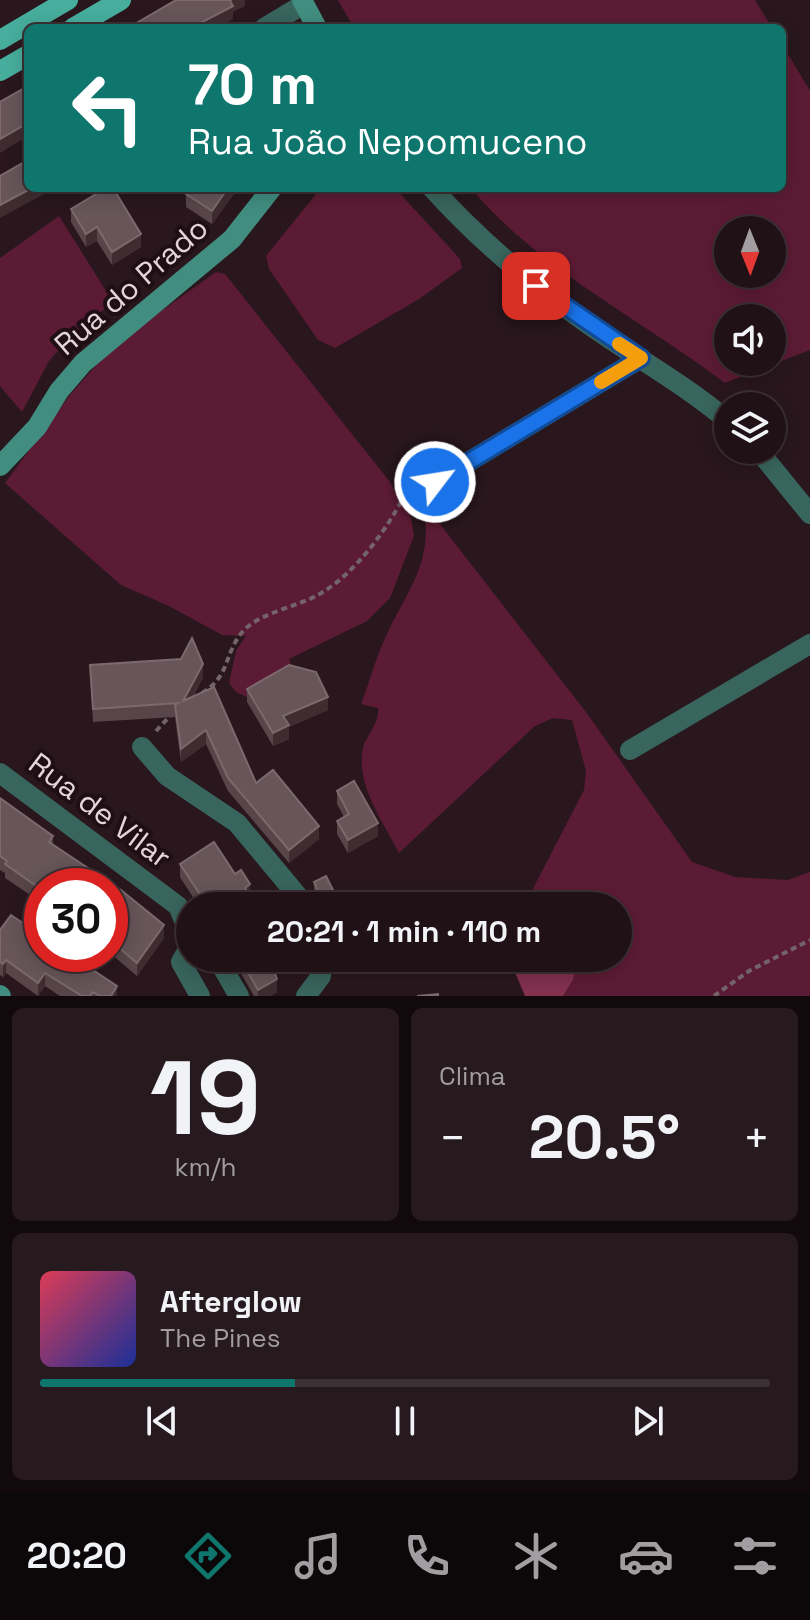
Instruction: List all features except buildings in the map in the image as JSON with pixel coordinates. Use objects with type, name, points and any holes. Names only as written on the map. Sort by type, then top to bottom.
[{"type":"main road","points":[[27,24],[68,0]]},
{"type":"main road","points":[[80,24],[121,0]]},
{"type":"main road","points":[[0,40],[24,26]]},
{"type":"main road","points":[[0,71],[24,57]]},
{"type":"street","points":[[270,24],[303,2],[315,24]]},
{"type":"street","name":"Rua do Prado","points":[[0,466],[37,427],[59,391],[83,363],[128,322],[232,239],[269,192]]},
{"type":"street","points":[[436,192],[469,229],[536,286],[688,388],[714,409]]},
{"type":"street","points":[[435,482],[641,358]]},
{"type":"street","points":[[769,464],[810,514]]},
{"type":"street","points":[[630,750],[810,644]]},
{"type":"street","points":[[142,747],[167,776],[237,823],[294,892]]},
{"type":"street","name":"Rua de Vilar","points":[[0,773],[176,905]]},
{"type":"street","points":[[187,972],[200,996]]},
{"type":"street","points":[[225,972],[239,996]]},
{"type":"street","points":[[306,996],[321,972]]},
{"type":"path","points":[[198,695],[223,677],[233,645],[247,627],[320,594],[355,563],[394,516],[406,492]]},
{"type":"path","points":[[142,747],[178,709]]},
{"type":"path","points":[[714,996],[749,971],[810,940]]},
{"type":"shaded area","points":[[338,0],[755,0],[770,24],[352,24]]},
{"type":"shaded area","points":[[786,51],[810,91],[810,350],[786,359],[786,304],[714,304],[714,375],[593,293],[529,245],[474,192],[786,192]]},
{"type":"shaded area","points":[[318,192],[399,192],[460,259],[462,268],[419,299],[335,348],[318,340],[269,269],[266,256]]},
{"type":"shaded area","points":[[59,216],[113,302],[70,337],[49,361],[22,412],[0,386],[0,258]]},
{"type":"shaded area","points":[[216,272],[225,274],[390,482],[411,518],[414,536],[390,598],[367,621],[289,659],[294,671],[247,697],[236,692],[229,683],[236,651],[246,636],[222,635],[169,606],[121,585],[5,483],[70,395],[98,363],[136,329]]},
{"type":"shaded area","points":[[715,376],[743,376],[725,383]]},
{"type":"shaded area","points":[[429,510],[586,712],[692,862],[735,877],[788,880],[810,872],[810,996],[563,996],[575,972],[632,972],[632,892],[531,892],[584,790],[586,771],[572,720],[553,718],[535,726],[399,853],[372,803],[363,775],[363,748],[377,719],[378,708],[361,704],[383,642],[421,562],[425,548],[425,512]]},
{"type":"shaded area","points":[[515,972],[575,972],[563,996],[525,996]]},
{"type":"slow traffic","points":[[601,382],[641,358],[619,344]]},
{"type":"route","points":[[435,482],[641,358],[588,325],[536,286]]}]
